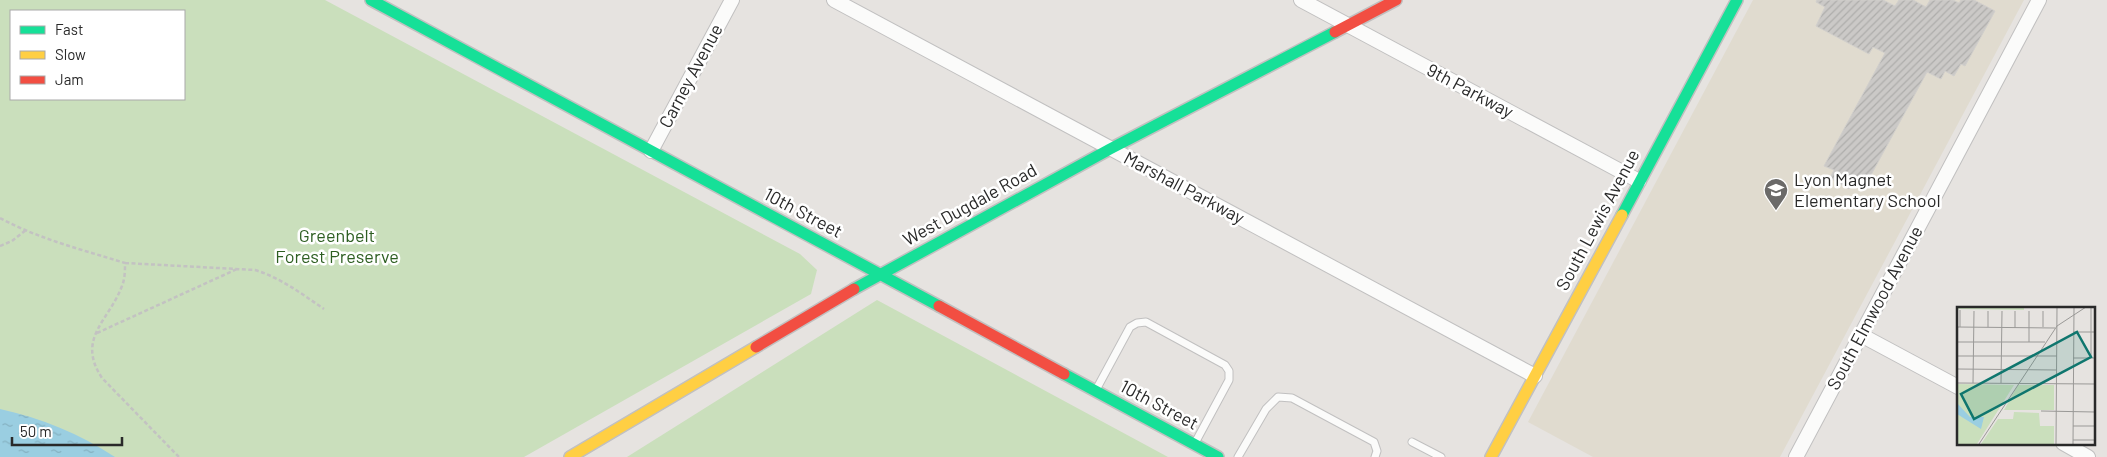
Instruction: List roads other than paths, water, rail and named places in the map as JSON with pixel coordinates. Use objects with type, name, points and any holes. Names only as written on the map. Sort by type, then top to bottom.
[{"type":"street","name":"10th Street","points":[[371,0],[1218,457]]},
{"type":"street","name":"Carney Avenue","points":[[650,151],[732,0]]},
{"type":"street","name":"Marshall Parkway","points":[[834,0],[1535,376]]},
{"type":"street","name":"9th Parkway","points":[[1301,0],[1639,181]]},
{"type":"street","name":"West Dugdale Road","points":[[570,457],[879,274],[1110,149],[1396,0]]},
{"type":"street","name":"South Lewis Avenue","points":[[1491,457],[1736,0]]},
{"type":"street","name":"South Elmwood Avenue","points":[[1796,457],[2039,0]]},
{"type":"street","points":[[1861,335],[1957,386]]},
{"type":"street","points":[[2065,444],[2088,457]]},
{"type":"lane","points":[[1095,391],[1130,327],[1137,323],[1146,322],[1225,365],[1229,371],[1229,380],[1194,444]]},
{"type":"lane","points":[[1238,457],[1266,408],[1278,397],[1292,398],[1374,442],[1377,451],[1375,457]]},
{"type":"lane","points":[[1412,442],[1441,457]]},
{"type":"water","points":[[0,409],[60,428],[88,441],[115,457],[0,457]]},
{"type":"place","name":"Lyon Magnet Elementary School","points":[[1776,211]]},
{"type":"park label","name":"Greenbelt Forest Preserve","points":[[337,246]]}]
